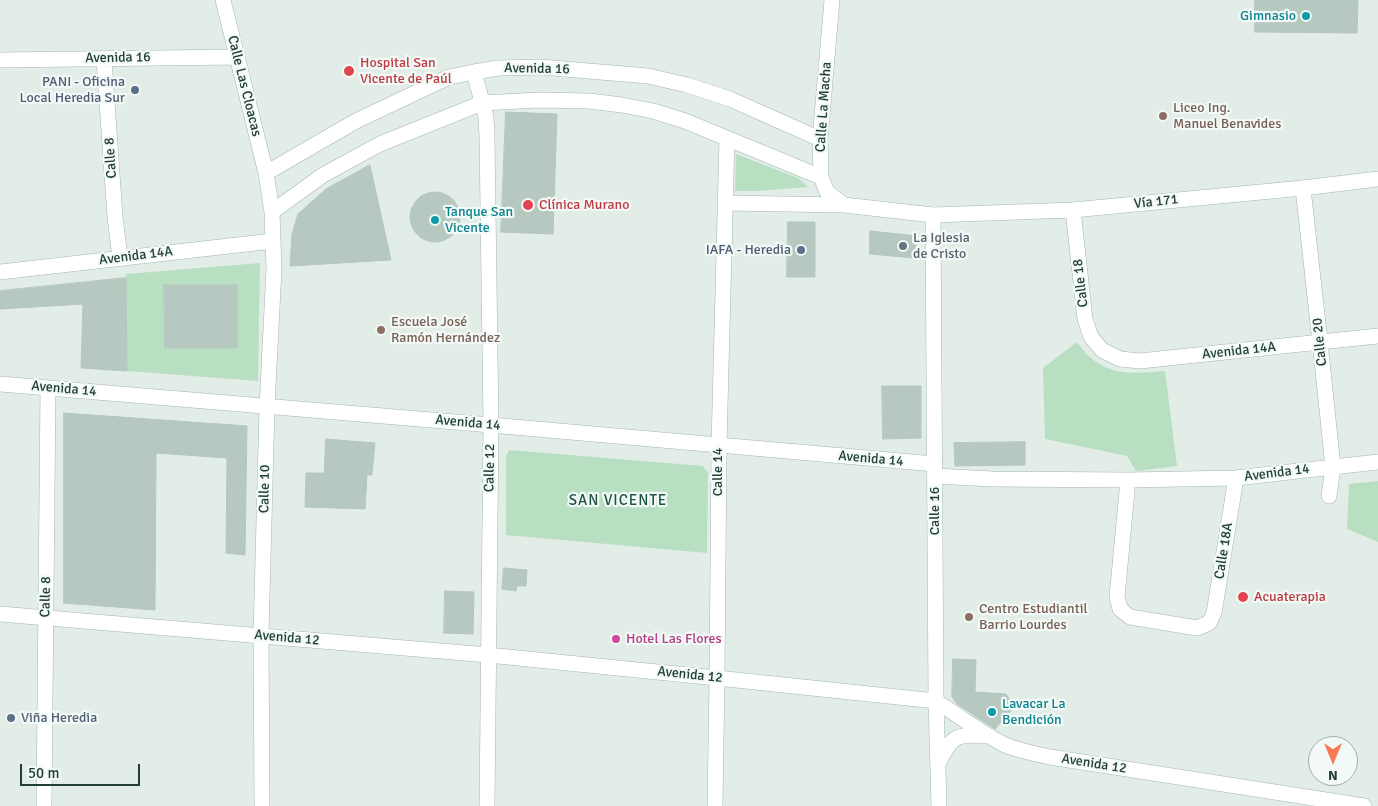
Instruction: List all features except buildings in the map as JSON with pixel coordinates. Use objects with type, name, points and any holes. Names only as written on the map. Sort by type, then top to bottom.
[{"type":"street","name":"Calle Las Cloacas","points":[[223,0],[266,173]]},
{"type":"street","name":"Calle La Macha","points":[[821,177],[820,139],[832,0]]},
{"type":"street","name":"Avenida 16","points":[[0,60],[237,57]]},
{"type":"street","name":"Calle 8","points":[[104,58],[115,217],[120,258]]},
{"type":"street","name":"Avenida 16","points":[[266,173],[356,121],[449,77],[498,68],[541,67],[648,76],[687,85],[730,99],[820,139]]},
{"type":"street","name":"Calle 12","points":[[474,72],[486,117],[487,137],[491,425],[487,806]]},
{"type":"street","points":[[272,212],[322,175],[380,144],[482,103],[540,100],[589,101],[622,105],[653,111],[685,121],[821,177],[827,192],[844,205]]},
{"type":"street","name":"Calle 14","points":[[715,806],[718,678],[718,445],[727,138]]},
{"type":"street","name":"Calle 10","points":[[262,806],[261,636],[267,407],[274,269],[272,212],[266,173]]},
{"type":"street","name":"Vía 171","points":[[933,215],[1073,210],[1378,179]]},
{"type":"street","name":"Calle 20","points":[[1303,188],[1333,466],[1329,496]]},
{"type":"street","points":[[725,202],[844,205],[933,215]]},
{"type":"street","name":"Calle 18","points":[[1073,210],[1085,319],[1091,337],[1102,350]]},
{"type":"street","name":"Calle 16","points":[[933,215],[936,701],[939,806]]},
{"type":"street","name":"Avenida 14A","points":[[0,272],[273,241]]},
{"type":"street","name":"Avenida 14A","points":[[1102,350],[1120,359],[1140,361],[1378,336]]},
{"type":"street","name":"Avenida 14","points":[[0,384],[718,445],[992,478],[1128,480],[1236,478],[1378,462]]},
{"type":"street","name":"Calle 8","points":[[44,806],[48,388]]},
{"type":"street","name":"Calle 18A","points":[[1128,480],[1117,597],[1120,609],[1130,617],[1197,628],[1208,623],[1214,613],[1236,478]]},
{"type":"street","name":"Avenida 12","points":[[0,614],[488,655],[936,701],[990,736],[1024,752],[1277,799],[1364,806]]},
{"type":"street","points":[[938,763],[946,746],[952,740],[960,736],[990,736]]},
{"type":"green space","points":[[736,154],[798,178],[808,187],[735,191]]},
{"type":"green space","points":[[260,263],[258,381],[127,371],[126,274]],"holes":[[[164,285],[237,285],[237,348],[165,348]]]},
{"type":"green space","points":[[1077,342],[1098,363],[1116,371],[1165,371],[1177,466],[1136,471],[1127,456],[1045,439],[1043,368]]},
{"type":"green space","points":[[509,450],[703,466],[708,473],[707,553],[506,535],[506,456]]},
{"type":"green space","points":[[1378,481],[1378,542],[1347,529],[1349,484]]},
{"type":"place","name":"Gimnasio","points":[[1306,16]]},
{"type":"place","name":"Hospital San Vicente de Paúl","points":[[349,71]]},
{"type":"place","name":"PANI - Oficina Local Heredia Sur","points":[[135,90]]},
{"type":"place","name":"Liceo Ing. Manuel Benavides","points":[[1163,116]]},
{"type":"place","name":"Clínica Murano","points":[[528,205]]},
{"type":"place","name":"Tanque San Vicente","points":[[435,220]]},
{"type":"place","name":"La Iglesia de Cristo","points":[[903,246]]},
{"type":"place","name":"IAFA - Heredia","points":[[801,250]]},
{"type":"place","name":"Escuela José Ramón Hernández","points":[[381,330]]},
{"type":"place","name":"Acuaterapia","points":[[1243,597]]},
{"type":"place","name":"Centro Estudiantil Barrio Lourdes","points":[[969,617]]},
{"type":"place","name":"Hotel Las Flores","points":[[616,639]]},
{"type":"place","name":"Lavacar La Bendición","points":[[992,712]]},
{"type":"place","name":"Viña Heredia","points":[[11,718]]},
{"type":"district","name":"SAN VICENTE","points":[[618,501]]}]
